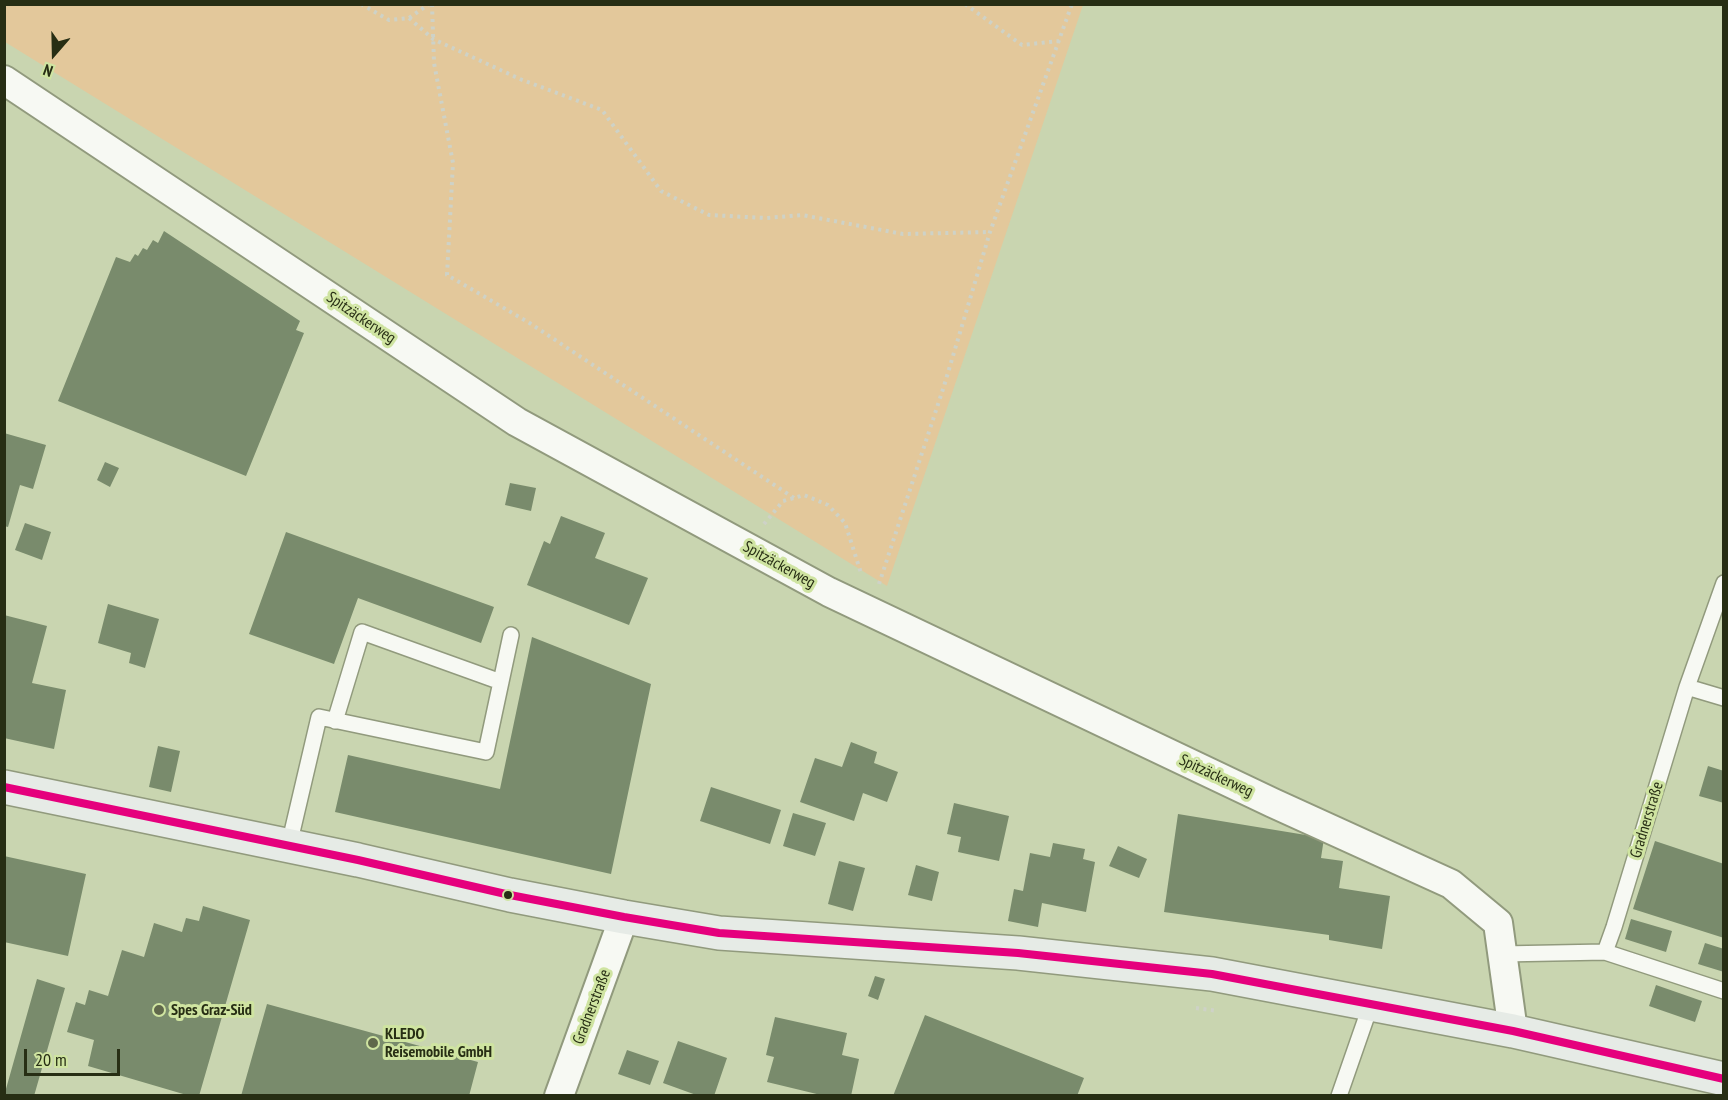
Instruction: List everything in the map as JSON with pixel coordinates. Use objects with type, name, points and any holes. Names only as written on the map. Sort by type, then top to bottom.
[{"type":"main road","points":[[4,787],[289,845],[510,895],[624,917],[720,933],[1018,952],[1212,974],[1513,1031],[1724,1079]]},
{"type":"street","name":"Spitzäckerweg","points":[[4,80],[517,422],[829,592],[1273,803],[1450,884],[1497,923],[1513,1031]]},
{"type":"street","name":"Gradnerstraße","points":[[558,1095],[624,917]]},
{"type":"lane","name":"Gradnerstraße","points":[[1605,952],[1687,687],[1724,583]]},
{"type":"lane","points":[[335,721],[362,632],[501,682]]},
{"type":"lane","points":[[289,845],[319,717],[486,752],[511,635]]},
{"type":"lane","points":[[1687,687],[1724,698]]},
{"type":"lane","points":[[1502,954],[1605,952],[1724,991]]},
{"type":"lane","points":[[1339,1095],[1371,1004]]},
{"type":"path","points":[[361,4],[389,20],[410,18],[430,4]]},
{"type":"path","points":[[430,4],[434,63],[453,164],[447,275],[528,322],[794,498]]},
{"type":"path","points":[[965,4],[1022,45],[1059,41]]},
{"type":"path","points":[[870,612],[944,386],[990,231],[1072,4]]},
{"type":"path","points":[[410,18],[433,39],[520,79],[602,110],[661,191],[709,215],[766,218],[802,215],[903,234],[990,231]]},
{"type":"path","points":[[751,550],[765,523],[783,501],[804,495],[828,505],[845,523],[855,549],[870,612]]},
{"type":"path","points":[[1190,1007],[1224,1012]]},
{"type":"shaded area","points":[[4,5],[1083,5],[887,586],[5,42]]},
{"type":"building","points":[[164,231],[300,321],[296,330],[304,333],[246,476],[58,401],[116,257],[130,262],[143,248],[147,250],[153,240],[158,243]]},
{"type":"building","points":[[4,433],[46,445],[33,489],[20,485],[8,527],[4,526]]},
{"type":"building","points":[[105,462],[119,468],[110,487],[97,480]]},
{"type":"building","points":[[510,483],[536,488],[531,511],[505,505]]},
{"type":"building","points":[[561,516],[605,533],[595,558],[648,578],[629,625],[527,585],[544,541],[550,544]]},
{"type":"building","points":[[25,523],[51,532],[42,560],[15,550]]},
{"type":"building","points":[[286,532],[494,607],[481,643],[358,598],[334,664],[249,634]]},
{"type":"building","points":[[108,604],[159,619],[145,668],[129,663],[131,653],[98,643]]},
{"type":"building","points":[[4,615],[47,626],[32,683],[66,690],[54,749],[4,738]]},
{"type":"building","points":[[532,637],[651,684],[611,874],[335,812],[348,755],[500,789]]},
{"type":"building","points":[[851,742],[877,752],[874,763],[898,772],[887,802],[863,793],[854,821],[800,802],[815,758],[842,767]]},
{"type":"building","points":[[158,746],[180,751],[171,792],[149,787]]},
{"type":"building","points":[[1708,766],[1724,771],[1724,803],[1699,796]]},
{"type":"building","points":[[711,787],[781,810],[770,844],[700,821]]},
{"type":"building","points":[[954,803],[1009,816],[999,861],[958,852],[961,837],[947,834]]},
{"type":"building","points":[[793,813],[826,823],[815,856],[783,846]]},
{"type":"building","points":[[1178,814],[1324,838],[1321,858],[1343,861],[1339,888],[1390,896],[1382,949],[1329,940],[1329,935],[1164,912]]},
{"type":"building","points":[[1655,841],[1724,864],[1724,938],[1633,909]]},
{"type":"building","points":[[1053,843],[1085,849],[1083,859],[1095,862],[1086,912],[1042,903],[1038,927],[1008,921],[1014,889],[1023,891],[1030,853],[1050,857]]},
{"type":"building","points":[[1118,846],[1147,859],[1139,878],[1109,866]]},
{"type":"building","points":[[4,856],[86,874],[68,956],[4,942]]},
{"type":"building","points":[[839,861],[865,868],[853,911],[828,904]]},
{"type":"building","points":[[916,865],[939,872],[932,901],[908,895]]},
{"type":"building","points":[[203,906],[250,920],[199,1096],[190,1096],[88,1066],[94,1040],[67,1032],[76,1002],[85,1005],[89,990],[108,996],[122,950],[144,957],[154,923],[182,932],[186,918],[199,921]]},
{"type":"building","points":[[1631,919],[1672,931],[1666,952],[1625,939]]},
{"type":"building","points":[[1705,943],[1724,949],[1724,972],[1698,964]]},
{"type":"building","points":[[875,976],[885,979],[878,1000],[868,996]]},
{"type":"building","points":[[37,979],[65,988],[34,1096],[4,1096]]},
{"type":"building","points":[[1656,985],[1702,1001],[1695,1022],[1649,1006]]},
{"type":"building","points":[[267,1004],[478,1062],[469,1096],[241,1096]]},
{"type":"building","points":[[925,1015],[1084,1078],[1077,1096],[893,1096]]},
{"type":"building","points":[[775,1017],[847,1033],[842,1055],[859,1059],[851,1096],[825,1096],[767,1082],[774,1057],[766,1055]]},
{"type":"building","points":[[678,1041],[727,1058],[714,1096],[699,1096],[663,1083]]},
{"type":"building","points":[[627,1050],[659,1061],[650,1085],[618,1074]]},
{"type":"transit line","points":[[4,787],[358,860],[510,895],[624,917],[719,933],[1018,953],[1212,974],[1513,1031],[1724,1079]]},
{"type":"place","name":"Spes Graz-Süd","points":[[159,1010]]},
{"type":"place","name":"KLEDO Reisemobile GmbH","points":[[373,1043]]}]
